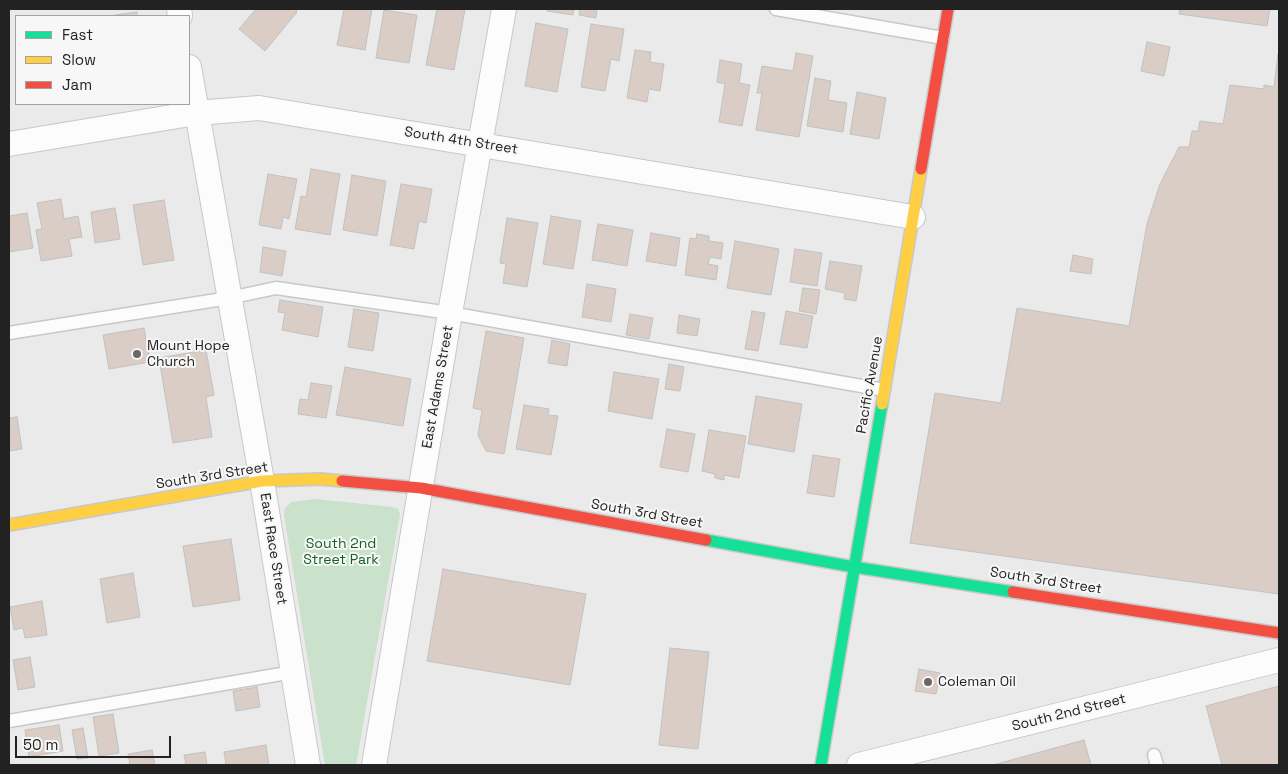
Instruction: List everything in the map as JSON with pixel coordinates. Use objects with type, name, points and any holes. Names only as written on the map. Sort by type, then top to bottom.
[{"type":"street","name":"East Adams Street","points":[[374,765],[479,144],[504,9]]},
{"type":"street","name":"Pacific Avenue","points":[[820,765],[948,9]]},
{"type":"street","name":"East Race Street","points":[[190,74],[262,481],[308,765]]},
{"type":"street","name":"South 4th Street","points":[[9,144],[196,113],[259,108],[913,217]]},
{"type":"street","name":"South 3rd Street","points":[[9,525],[262,481],[320,479],[420,488],[854,567],[1279,633]]},
{"type":"street","name":"South 2nd Street","points":[[859,765],[1279,660]]},
{"type":"lane","points":[[776,9],[943,38]]},
{"type":"lane","points":[[9,333],[230,298],[276,288],[450,313],[884,390]]},
{"type":"lane","points":[[9,721],[293,672]]},
{"type":"green space","name":"South 2nd Street Park","points":[[315,499],[393,507],[398,509],[400,514],[356,765],[325,765],[284,515],[285,508],[292,502]]},
{"type":"building","points":[[256,9],[298,9],[265,51],[239,29]]},
{"type":"building","points":[[344,9],[372,9],[365,50],[337,45]]},
{"type":"building","points":[[437,9],[465,9],[454,70],[426,65]]},
{"type":"building","points":[[548,9],[574,9],[573,15],[547,11]]},
{"type":"building","points":[[580,9],[597,9],[596,18],[579,15]]},
{"type":"building","points":[[1180,9],[1270,9],[1267,26],[1179,14]]},
{"type":"building","points":[[384,10],[417,15],[409,63],[376,58]]},
{"type":"building","points":[[137,12],[137,15],[115,15]]},
{"type":"building","points":[[536,23],[568,29],[557,92],[525,86]]},
{"type":"building","points":[[591,24],[624,29],[619,61],[611,59],[605,91],[581,87]]},
{"type":"building","points":[[1147,42],[1170,47],[1164,76],[1141,71]]},
{"type":"building","points":[[635,50],[651,52],[650,62],[664,64],[660,91],[649,89],[647,102],[627,98]]},
{"type":"building","points":[[796,53],[813,56],[799,137],[756,130],[762,93],[757,93],[762,66],[793,71]]},
{"type":"building","points":[[1278,54],[1279,594],[910,543],[935,393],[1001,403],[1017,308],[1129,326],[1147,224],[1160,184],[1179,147],[1189,147],[1192,131],[1198,131],[1200,121],[1223,124],[1230,85],[1264,89],[1264,85],[1274,87]]},
{"type":"building","points":[[720,60],[742,64],[739,83],[750,85],[742,126],[719,122],[725,84],[717,82]]},
{"type":"building","points":[[815,78],[831,81],[828,100],[847,103],[843,132],[807,126]]},
{"type":"building","points":[[857,92],[886,98],[879,139],[850,134]]},
{"type":"building","points":[[311,169],[340,174],[330,235],[295,229],[301,196],[306,197]]},
{"type":"building","points":[[268,174],[297,179],[289,219],[283,217],[281,229],[259,225]]},
{"type":"building","points":[[352,175],[386,181],[377,236],[343,230]]},
{"type":"building","points":[[401,184],[432,189],[426,223],[419,221],[414,249],[390,245]]},
{"type":"building","points":[[61,199],[64,219],[78,216],[82,237],[69,239],[72,256],[41,261],[36,230],[42,229],[37,203]]},
{"type":"building","points":[[164,200],[174,260],[143,265],[133,205]]},
{"type":"building","points":[[115,208],[120,239],[95,243],[91,212]]},
{"type":"building","points":[[27,213],[33,248],[9,252],[9,216]]},
{"type":"building","points":[[551,216],[581,221],[573,269],[543,264]]},
{"type":"building","points":[[507,218],[538,223],[527,287],[503,283],[506,264],[500,263]]},
{"type":"building","points":[[598,224],[633,230],[627,266],[592,260]]},
{"type":"building","points":[[651,233],[680,238],[676,266],[646,261]]},
{"type":"building","points":[[697,234],[709,236],[709,241],[723,243],[721,259],[710,257],[708,264],[718,266],[716,280],[685,275],[690,238],[696,239]]},
{"type":"building","points":[[735,241],[779,249],[771,295],[727,288]]},
{"type":"building","points":[[263,247],[286,251],[282,276],[260,272]]},
{"type":"building","points":[[795,249],[822,253],[817,286],[790,282]]},
{"type":"building","points":[[1073,255],[1093,259],[1091,274],[1070,271]]},
{"type":"building","points":[[830,261],[862,266],[856,301],[844,299],[845,293],[825,289]]},
{"type":"building","points":[[587,284],[616,289],[611,322],[582,317]]},
{"type":"building","points":[[803,288],[820,290],[816,314],[799,311]]},
{"type":"building","points":[[280,300],[323,307],[318,337],[282,330],[285,313],[278,312]]},
{"type":"building","points":[[354,309],[379,313],[373,351],[348,347]]},
{"type":"building","points":[[752,311],[765,313],[758,351],[745,349]]},
{"type":"building","points":[[786,311],[813,316],[807,348],[780,344]]},
{"type":"building","points":[[630,314],[653,318],[649,339],[626,335]]},
{"type":"building","points":[[679,315],[700,319],[697,336],[677,333]]},
{"type":"building","points":[[144,328],[150,362],[109,369],[103,335]]},
{"type":"building","points":[[486,331],[524,338],[504,454],[486,451],[478,435],[482,410],[473,408]]},
{"type":"building","points":[[552,340],[570,344],[567,366],[548,363]]},
{"type":"building","points":[[206,350],[214,395],[206,397],[212,437],[173,443],[159,358]]},
{"type":"building","points":[[669,364],[684,367],[680,391],[665,389]]},
{"type":"building","points":[[345,367],[411,379],[403,426],[336,415]]},
{"type":"building","points":[[614,372],[659,379],[652,419],[608,411]]},
{"type":"building","points":[[311,383],[332,386],[326,418],[298,414],[300,399],[308,400]]},
{"type":"building","points":[[756,396],[802,404],[794,452],[748,444]]},
{"type":"building","points":[[524,405],[549,409],[548,415],[558,416],[551,455],[516,449]]},
{"type":"building","points":[[17,417],[22,449],[9,451],[9,418]]},
{"type":"building","points":[[667,429],[695,434],[688,472],[660,467]]},
{"type":"building","points":[[709,430],[746,436],[739,478],[724,475],[724,480],[715,478],[715,474],[702,471]]},
{"type":"building","points":[[813,455],[840,459],[834,497],[807,493]]},
{"type":"building","points":[[231,539],[240,600],[193,607],[183,546]]},
{"type":"building","points":[[443,569],[586,594],[570,685],[427,661]]},
{"type":"building","points":[[133,573],[140,617],[107,623],[100,579]]},
{"type":"building","points":[[42,601],[47,635],[25,638],[23,628],[14,630],[10,607]]},
{"type":"building","points":[[670,648],[709,652],[698,749],[659,745]]},
{"type":"building","points":[[30,657],[35,687],[18,690],[13,660]]},
{"type":"building","name":"Coleman Oil","points":[[919,669],[940,673],[936,694],[915,691]]},
{"type":"building","points":[[1279,686],[1279,765],[1222,765],[1206,706]]},
{"type":"building","points":[[257,687],[260,707],[236,711],[233,691]]},
{"type":"building","points":[[113,714],[119,753],[99,756],[93,717]]},
{"type":"building","points":[[59,725],[63,751],[29,757],[25,730]]},
{"type":"building","points":[[83,728],[88,758],[77,759],[72,730]]},
{"type":"building","points":[[1084,740],[1091,765],[993,765]]},
{"type":"building","points":[[266,745],[269,765],[226,765],[224,752]]},
{"type":"building","points":[[152,750],[155,765],[130,765],[128,754]]},
{"type":"building","points":[[205,752],[207,765],[186,765],[184,755]]},
{"type":"traffic: fast","points":[[821,765],[882,404]]},
{"type":"traffic: fast","points":[[706,540],[854,567],[1013,592]]},
{"type":"traffic: slow","points":[[882,404],[921,169]]},
{"type":"traffic: slow","points":[[9,525],[262,481],[320,479],[342,481]]},
{"type":"traffic: jam","points":[[921,169],[948,9]]},
{"type":"traffic: jam","points":[[342,481],[421,488],[706,540]]},
{"type":"traffic: jam","points":[[1013,592],[1279,633]]},
{"type":"place","name":"Mount Hope Church","points":[[137,354]]},
{"type":"place","name":"Coleman Oil","points":[[928,682]]}]
